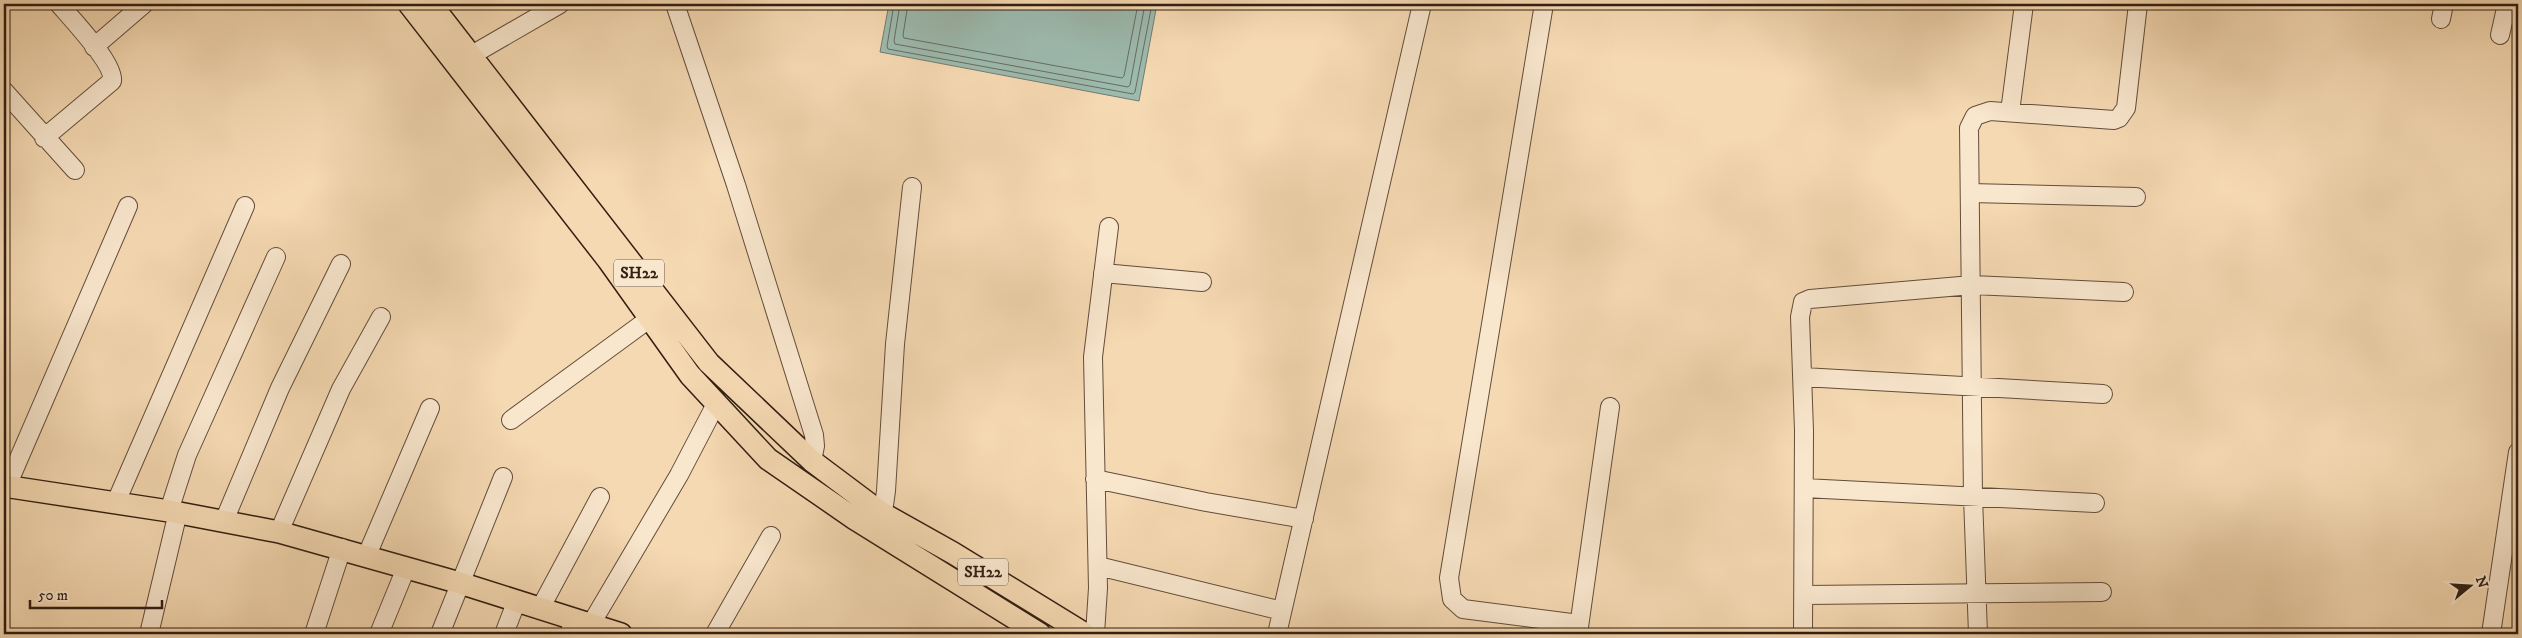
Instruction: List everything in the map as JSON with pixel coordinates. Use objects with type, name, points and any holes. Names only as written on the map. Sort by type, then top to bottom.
[{"type":"main road","name":"SH22","points":[[409,4],[709,363],[812,461],[876,520],[953,553],[1085,634]]},
{"type":"main road","name":"SH22","points":[[431,4],[470,56],[521,136],[690,375],[768,459],[876,520],[1040,634]]},
{"type":"main road","points":[[5,486],[174,511],[279,532],[368,555],[406,568],[460,582],[541,607],[578,626],[621,634]]},
{"type":"street","points":[[44,138],[112,81],[112,70],[59,4]]},
{"type":"street","points":[[94,47],[144,4]]},
{"type":"street","points":[[470,56],[560,4]]},
{"type":"street","points":[[676,4],[736,185],[814,435],[815,446],[812,461]]},
{"type":"street","points":[[1277,634],[1422,4]]},
{"type":"street","points":[[1544,4],[1449,578],[1452,599],[1462,609],[1578,629],[1610,407]]},
{"type":"street","points":[[2010,112],[2024,4]]},
{"type":"street","points":[[1978,634],[1973,497],[1969,128],[1975,116],[1990,111],[2114,120],[2119,118],[2126,108],[2138,4]]},
{"type":"street","points":[[2500,34],[2507,4]]},
{"type":"street","points":[[4,91],[74,170]]},
{"type":"street","points":[[876,520],[886,491],[895,344],[912,188]]},
{"type":"street","points":[[1970,193],[2136,197]]},
{"type":"street","points":[[5,486],[128,206]]},
{"type":"street","points":[[116,502],[245,206]]},
{"type":"street","points":[[1095,634],[1098,605],[1098,566],[1092,357],[1109,227]]},
{"type":"street","points":[[149,634],[187,455],[276,257]]},
{"type":"street","points":[[224,521],[280,388],[341,264]]},
{"type":"street","points":[[1103,273],[1202,282]]},
{"type":"street","points":[[1803,634],[1803,377],[1800,316],[1803,302],[1810,299],[1972,285],[2124,292]]},
{"type":"street","points":[[279,532],[341,389],[382,317]]},
{"type":"street","points":[[511,420],[649,319]]},
{"type":"street","points":[[1803,377],[2103,394]]},
{"type":"street","points":[[578,626],[679,475],[716,404]]},
{"type":"street","points":[[368,555],[430,408]]},
{"type":"street","points":[[2491,634],[2518,452]]},
{"type":"street","points":[[440,634],[503,477]]},
{"type":"street","points":[[1095,479],[1206,502],[1304,518]]},
{"type":"street","points":[[1804,488],[2095,503]]},
{"type":"street","points":[[541,607],[600,497]]},
{"type":"street","points":[[715,634],[771,536]]},
{"type":"street","points":[[314,634],[342,548]]},
{"type":"street","points":[[1098,566],[1282,611]]},
{"type":"street","points":[[379,634],[406,568]]},
{"type":"street","points":[[1804,596],[2102,592]]},
{"type":"street","points":[[504,634],[517,600]]},
{"type":"water","points":[[889,4],[1157,4],[1139,101],[880,52]]}]
